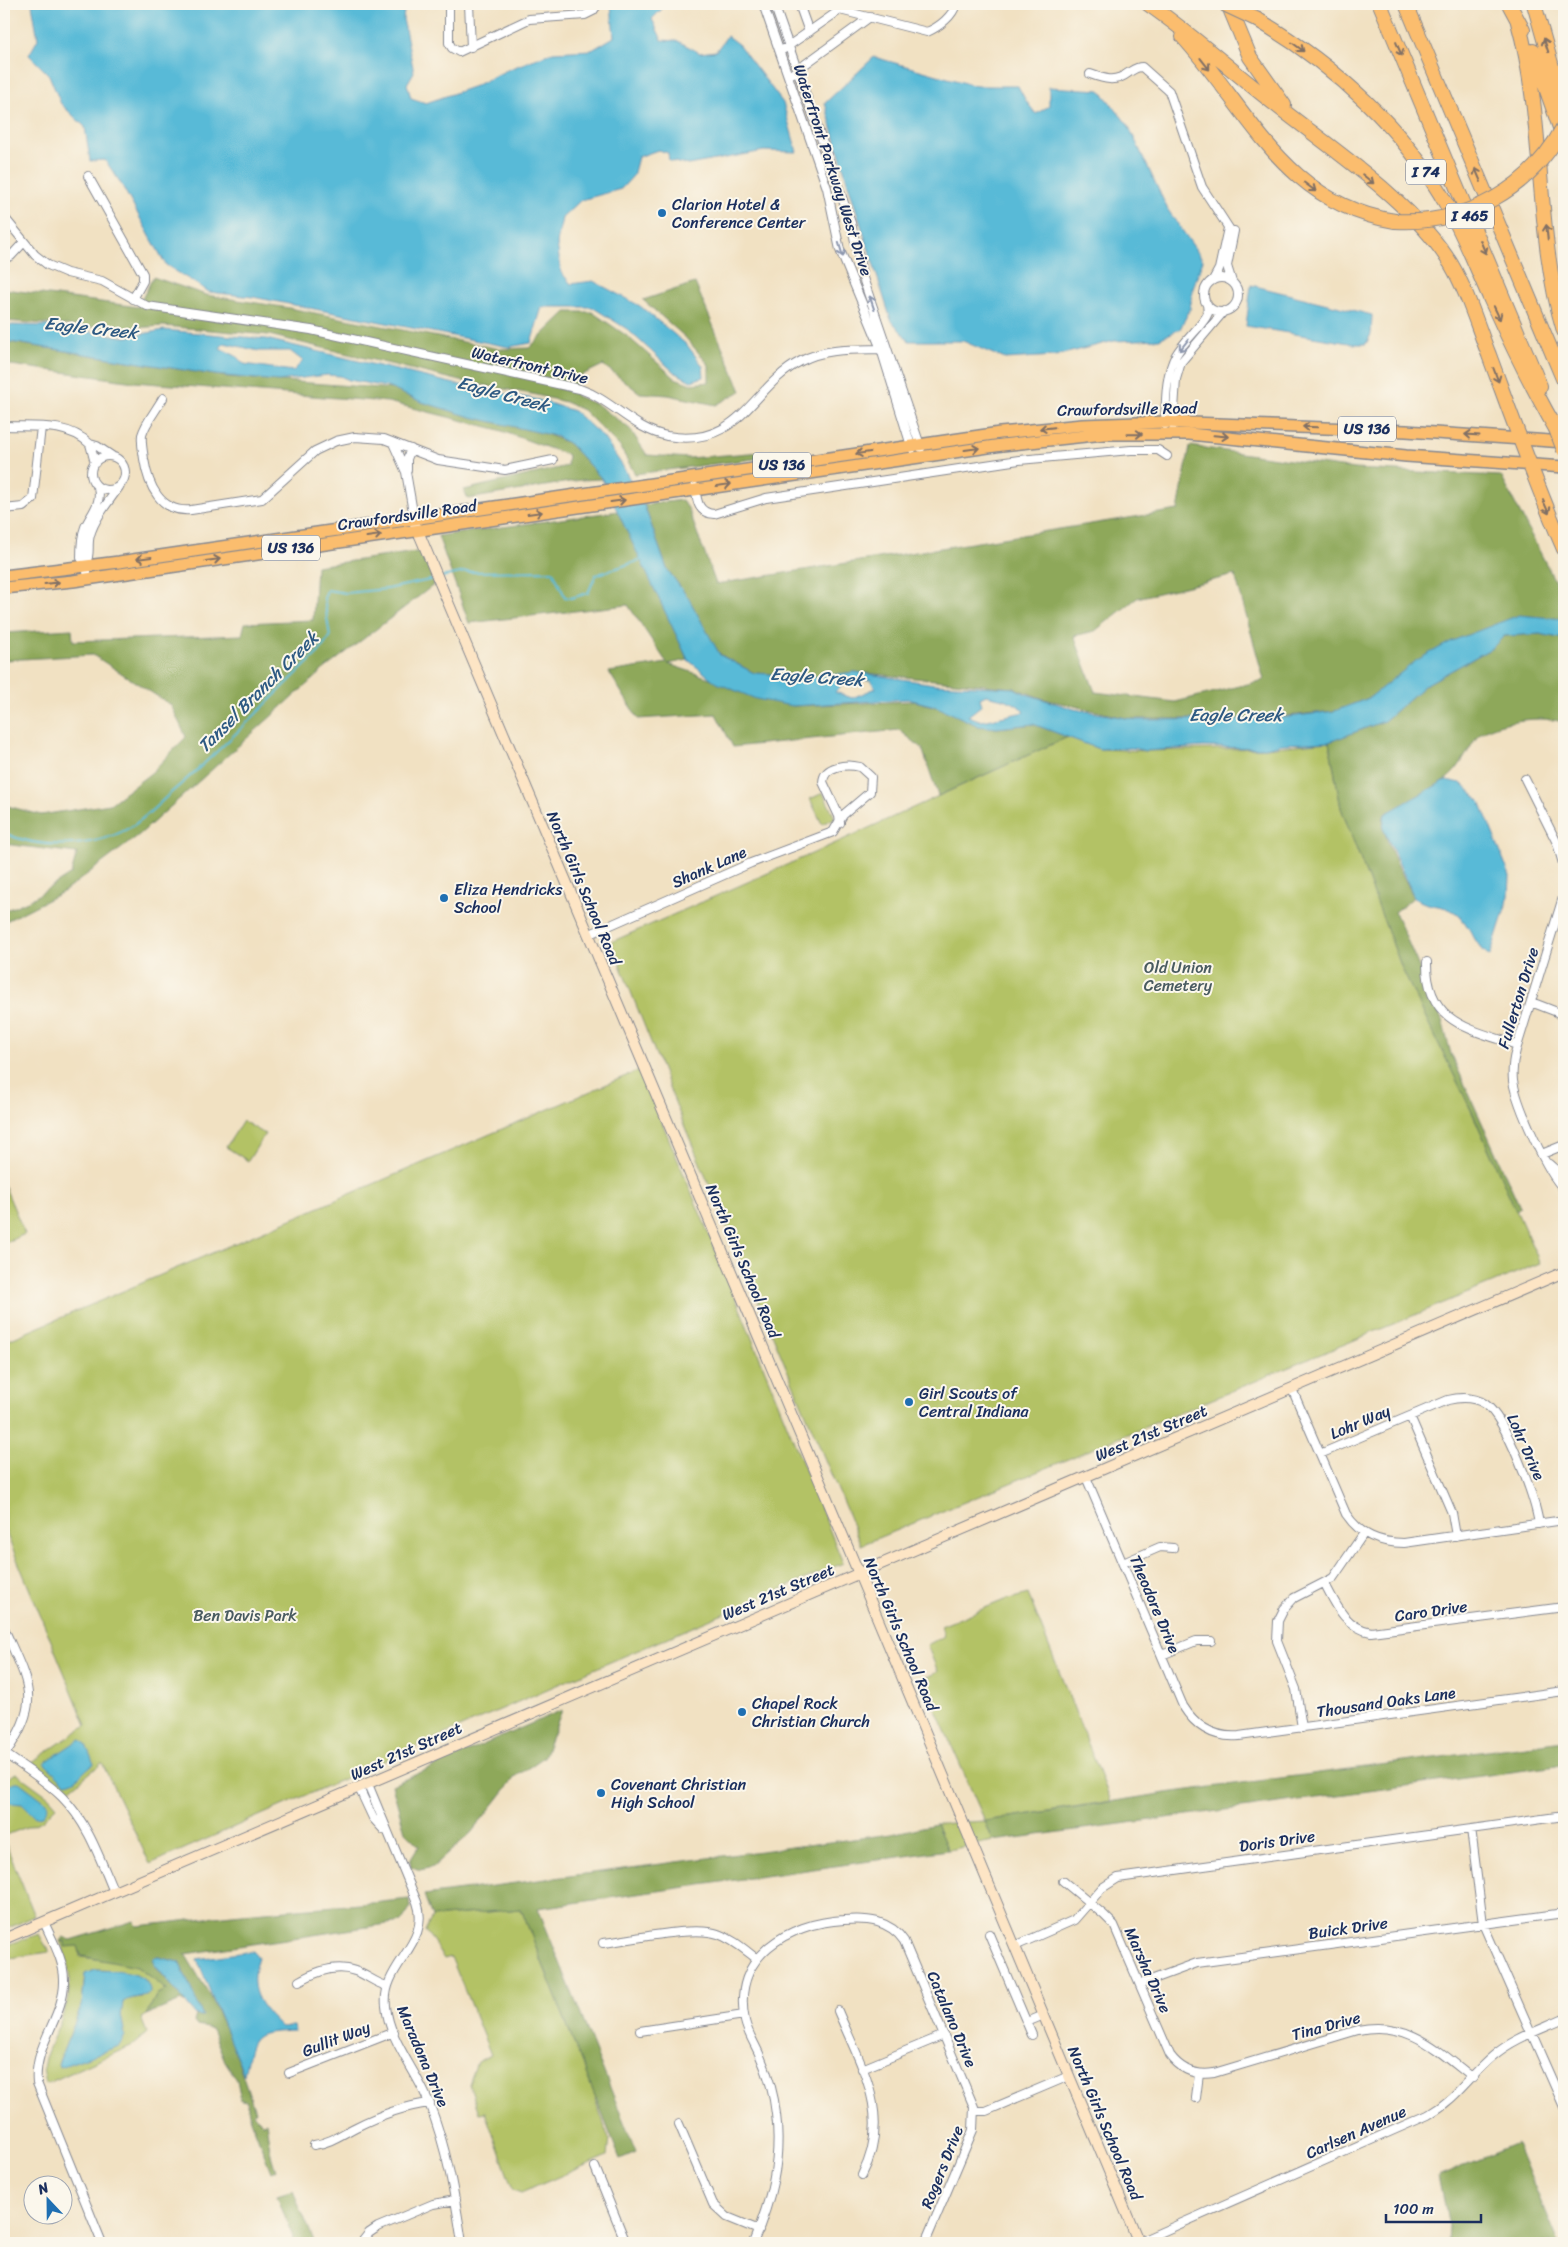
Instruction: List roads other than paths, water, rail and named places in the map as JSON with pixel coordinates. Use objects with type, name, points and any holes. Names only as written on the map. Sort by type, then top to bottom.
[{"type":"highway","points":[[1148,4],[1317,137],[1414,217],[1443,252],[1469,302],[1521,439],[1534,480],[1564,549]]},
{"type":"highway","points":[[1148,4],[1190,45],[1273,150],[1300,179],[1324,197],[1346,208],[1369,216],[1395,220],[1442,218],[1471,210],[1491,201],[1514,186],[1536,167],[1555,143],[1564,126]]},
{"type":"highway","points":[[1226,4],[1243,44],[1260,73],[1283,103],[1317,137]]},
{"type":"highway","name":"I 74","points":[[1226,4],[1258,20],[1288,39],[1351,89],[1384,120],[1421,165],[1448,207],[1526,377],[1556,429]]},
{"type":"highway","name":"I 465","points":[[1380,4],[1520,336],[1564,450]]},
{"type":"highway","name":"I 465","points":[[1406,4],[1564,381]]},
{"type":"highway","points":[[1509,4],[1529,41],[1564,139]]},
{"type":"highway","points":[[1534,4],[1564,109]]},
{"type":"highway","points":[[1518,22],[1529,69],[1554,290],[1564,331]]},
{"type":"main road","name":"Crawfordsville Road","points":[[4,588],[88,578],[658,496],[695,484],[916,445],[1064,426],[1399,430],[1564,442]]},
{"type":"main road","name":"Crawfordsville Road","points":[[4,576],[653,484],[695,484],[1054,439],[1169,428],[1221,436],[1406,456],[1564,467]]},
{"type":"main road","name":"North Girls School Road","points":[[414,518],[416,530],[431,566],[754,1325],[1139,2242]]},
{"type":"main road","name":"West 21st Street","points":[[4,1939],[1564,1272]]},
{"type":"street","points":[[449,4],[448,41],[453,50],[459,52],[529,19],[585,15],[593,11],[598,4]]},
{"type":"street","points":[[469,4],[471,46]]},
{"type":"street","name":"Waterfront Parkway West Drive","points":[[763,4],[784,49],[851,223],[863,278],[919,457]]},
{"type":"street","name":"Waterfront Parkway West Drive","points":[[774,4],[784,49]]},
{"type":"street","points":[[799,4],[809,32]]},
{"type":"street","points":[[784,49],[840,10],[927,32],[934,29],[952,13],[956,4]]},
{"type":"street","points":[[793,74],[870,17]]},
{"type":"street","points":[[1090,74],[1106,79],[1117,79],[1135,68],[1142,67],[1166,88],[1202,187],[1231,230],[1227,266],[1232,282],[1237,290],[1237,299],[1232,307],[1224,312],[1181,362],[1176,379],[1169,428]]},
{"type":"street","name":"Waterfront Parkway West Drive","points":[[793,74],[827,188],[840,250],[884,349]]},
{"type":"street","points":[[88,176],[143,274],[143,281],[133,299]]},
{"type":"street","name":"Waterfront Drive","points":[[4,217],[39,259],[53,268],[102,281],[148,306],[311,330],[580,390],[602,398],[647,429],[678,437],[704,435],[733,422],[786,371],[806,358],[831,351],[884,349]]},
{"type":"street","points":[[1169,428],[1168,377],[1173,361],[1208,313],[1204,292],[1218,272],[1231,230]]},
{"type":"street","points":[[4,259],[11,256],[24,242]]},
{"type":"street","points":[[1213,280],[1222,278],[1232,282]]},
{"type":"street","points":[[1207,304],[1214,310],[1224,312]]},
{"type":"street","points":[[164,398],[143,433],[146,473],[157,496],[169,506],[180,510],[192,510],[262,499],[310,454],[336,441],[360,436],[393,442],[438,460],[505,470],[554,460]]},
{"type":"street","points":[[4,426],[68,430],[119,460],[124,468],[124,476],[121,483],[92,530],[88,540],[89,558],[86,565]]},
{"type":"street","points":[[4,509],[23,508],[32,501],[41,427]]},
{"type":"street","points":[[393,442],[406,472],[414,518]]},
{"type":"street","points":[[88,578],[86,565],[81,558],[82,538],[85,527],[98,505],[98,487],[91,476],[95,463],[90,444]]},
{"type":"street","points":[[406,472],[407,459],[411,449]]},
{"type":"street","points":[[695,484],[700,507],[707,513],[716,514],[766,498],[1019,460],[1139,450],[1158,450],[1167,456]]},
{"type":"street","points":[[95,463],[101,458],[112,457]]},
{"type":"street","points":[[98,487],[109,490],[121,483]]},
{"type":"street","name":"Shank Lane","points":[[588,935],[751,863],[814,841],[832,832],[840,823],[844,815],[870,792],[871,777],[860,767],[838,767],[828,772],[823,780],[839,816],[840,823]]},
{"type":"street","points":[[1525,779],[1557,843],[1564,867]]},
{"type":"street","name":"Fullerton Drive","points":[[1564,894],[1513,1062],[1515,1087],[1551,1174],[1564,1189]]},
{"type":"street","points":[[1555,926],[1564,929]]},
{"type":"street","points":[[1427,962],[1427,978],[1436,1003],[1445,1015],[1459,1025],[1517,1045]]},
{"type":"street","points":[[1531,1002],[1558,1012],[1564,1018]]},
{"type":"street","points":[[1542,1154],[1564,1145]]},
{"type":"street","name":"Fullerton Drive","points":[[1548,1164],[1564,1178]]},
{"type":"street","points":[[1292,1389],[1346,1514],[1364,1533],[1374,1539],[1391,1543],[1456,1536],[1564,1520]]},
{"type":"street","name":"Lohr Drive","points":[[1410,1416],[1457,1398],[1475,1399],[1491,1409],[1500,1421],[1534,1500],[1539,1524]]},
{"type":"street","points":[[1410,1416],[1452,1513],[1456,1536]]},
{"type":"street","name":"Lohr Way","points":[[1320,1454],[1410,1416]]},
{"type":"street","name":"Theodore Drive","points":[[1086,1477],[1186,1711],[1199,1725],[1212,1732]]},
{"type":"street","points":[[1302,1728],[1296,1689],[1277,1641],[1277,1624],[1284,1609],[1294,1598],[1324,1584],[1339,1570],[1364,1533]]},
{"type":"street","points":[[1123,1563],[1160,1548],[1173,1548]]},
{"type":"street","name":"Caro Drive","points":[[1324,1584],[1346,1619],[1358,1628],[1368,1631],[1380,1632],[1564,1607]]},
{"type":"street","points":[[4,1628],[28,1686],[30,1698],[18,1734],[4,1754],[50,1786],[70,1806],[88,1833],[114,1892]]},
{"type":"street","points":[[1162,1655],[1196,1641],[1211,1642]]},
{"type":"street","name":"Thousand Oaks Lane","points":[[1212,1732],[1236,1737],[1564,1691]]},
{"type":"street","name":"Maradona Drive","points":[[364,1786],[387,1833],[417,1902],[421,1916],[417,1936],[394,1969],[387,1986],[386,2007],[394,2032],[430,2103],[450,2170],[462,2243]]},
{"type":"street","name":"Doris Drive","points":[[1015,1946],[1074,1920],[1108,1882],[1118,1878],[1564,1816]]},
{"type":"street","points":[[1471,1829],[1483,1924],[1564,2107]]},
{"type":"street","name":"Marsha Drive","points":[[1063,1881],[1114,1926],[1170,2055],[1182,2068],[1200,2074]]},
{"type":"street","name":"Buick Drive","points":[[1140,1984],[1196,1962],[1564,1913]]},
{"type":"street","name":"Catalano Drive","points":[[757,1959],[769,1944],[785,1934],[810,1925],[830,1921],[876,1921],[889,1926],[902,1938],[944,2035],[974,2111]]},
{"type":"street","points":[[44,1922],[61,1964],[64,1978],[62,1997],[36,2067],[38,2090],[102,2243]]},
{"type":"street","points":[[603,1943],[709,1931],[726,1937],[757,1959],[746,1985],[744,2015],[749,2033],[763,2064],[775,2106],[778,2144],[772,2194],[753,2243]]},
{"type":"street","points":[[990,1934],[1032,2035]]},
{"type":"street","points":[[299,1981],[314,1972],[345,1968],[356,1971],[374,1982],[387,1986]]},
{"type":"street","points":[[838,2011],[873,2098],[876,2124],[871,2153],[862,2174]]},
{"type":"street","points":[[640,2031],[744,2015]]},
{"type":"street","points":[[1027,2022],[1044,2015]]},
{"type":"street","name":"Carlsen Avenue","points":[[1139,2242],[1425,2117],[1457,2095],[1495,2054],[1514,2041],[1564,2019]]},
{"type":"street","name":"Tina Drive","points":[[1200,2074],[1214,2073],[1358,2030],[1375,2028],[1398,2030],[1416,2037],[1473,2078]]},
{"type":"street","name":"Gullit Way","points":[[289,2073],[394,2032]]},
{"type":"street","points":[[862,2069],[944,2035]]},
{"type":"street","points":[[1196,2098],[1200,2074]]},
{"type":"street","name":"Rogers Drive","points":[[925,2243],[973,2130],[974,2111],[986,2111],[1069,2076]]},
{"type":"street","points":[[314,2145],[326,2143],[390,2113],[430,2103]]},
{"type":"street","points":[[679,2124],[712,2204],[727,2217],[759,2230]]},
{"type":"street","points":[[594,2167],[626,2243]]},
{"type":"street","points":[[361,2243],[378,2226],[433,2204],[456,2200]]},
{"type":"water","points":[[32,4],[405,4],[403,19],[414,72],[407,84],[411,98],[426,103],[475,86],[507,70],[553,52],[592,50],[614,37],[611,4],[667,4],[652,19],[662,40],[678,41],[700,53],[716,51],[727,36],[739,45],[783,103],[797,152],[764,151],[688,165],[669,161],[668,153],[658,150],[638,157],[633,176],[621,189],[581,200],[562,218],[557,243],[561,272],[571,284],[593,281],[640,306],[687,345],[703,366],[704,377],[691,381],[674,372],[627,329],[592,307],[542,307],[531,343],[509,347],[253,297],[209,292],[166,265],[120,182],[105,160],[90,161],[85,127],[61,104],[49,75],[29,55],[38,39]]},
{"type":"water","points":[[874,57],[976,86],[1018,86],[1036,114],[1049,106],[1049,87],[1100,90],[1128,125],[1168,210],[1203,260],[1193,288],[1190,309],[1180,329],[1159,339],[1114,341],[1055,356],[1005,359],[963,341],[909,341],[891,320],[848,184],[825,103]]},
{"type":"water","points":[[1251,285],[1372,315],[1371,334],[1366,344],[1355,344],[1246,326]]},
{"type":"water","name":"Eagle Creek","points":[[4,325],[50,326],[126,337],[164,330],[266,339],[455,384],[539,400],[574,411],[603,437],[622,465],[644,505],[667,569],[689,599],[720,655],[754,673],[816,677],[855,672],[934,684],[1014,688],[1026,694],[1074,709],[1137,720],[1274,719],[1335,711],[1369,698],[1417,660],[1452,641],[1519,615],[1564,619],[1564,639],[1540,634],[1504,636],[1492,648],[1425,685],[1384,721],[1329,742],[1283,744],[1265,748],[1203,747],[1146,751],[1132,748],[1099,749],[1033,724],[997,728],[979,726],[935,706],[908,699],[792,706],[756,699],[717,683],[688,660],[602,479],[570,444],[555,436],[471,417],[422,402],[387,387],[349,380],[340,376],[327,375],[278,381],[215,375],[4,341]],"holes":[[[224,343],[259,351],[290,351],[303,361],[293,371],[244,364],[236,356],[220,348]],[[857,680],[870,680],[876,688],[852,698],[835,692],[844,684]],[[986,695],[1006,700],[1021,708],[1024,712],[982,721],[968,716],[982,705],[980,698]]]},
{"type":"water","points":[[1446,780],[1461,783],[1480,801],[1510,876],[1509,896],[1490,956],[1480,947],[1465,923],[1456,913],[1446,908],[1424,903],[1414,897],[1383,828],[1385,814]]},
{"type":"water","points":[[80,1739],[85,1743],[94,1764],[74,1780],[65,1783],[44,1763]]},
{"type":"water","points":[[14,1782],[19,1782],[47,1803],[48,1807],[43,1816],[35,1817],[22,1804],[11,1803],[5,1800],[5,1788]]},
{"type":"water","points":[[253,1951],[258,1957],[255,1968],[254,1987],[261,2004],[282,2027],[294,2026],[295,2031],[263,2034],[257,2038],[249,2050],[244,2075],[197,1959]]},
{"type":"water","points":[[158,1957],[179,1962],[203,2016],[196,2015],[154,1964],[152,1959]]},
{"type":"water","points":[[95,1970],[129,1973],[138,1976],[149,1985],[150,1993],[123,2002],[121,2015],[125,2036],[119,2046],[60,2067],[58,2064],[82,2005],[85,1974]]},
{"type":"waterway","name":"Tansel Branch Creek","points":[[442,577],[465,572],[553,571],[565,597],[571,598],[588,593],[596,575],[641,560]]},
{"type":"waterway","name":"Tansel Branch Creek","points":[[4,833],[34,842],[67,844],[100,840],[129,828],[146,816],[210,758],[319,652],[330,637],[324,598],[327,590],[346,593],[387,589],[435,579]]},
{"type":"place","name":"Clarion Hotel & Conference Center","points":[[662,213]]},
{"type":"place","name":"Eliza Hendricks School","points":[[444,898]]},
{"type":"place","name":"Girl Scouts of Central Indiana","points":[[909,1402]]},
{"type":"place","name":"Chapel Rock Christian Church","points":[[742,1712]]},
{"type":"place","name":"Covenant Christian High School","points":[[601,1793]]},
{"type":"park label","name":"Old Union Cemetery","points":[[1178,976]]},
{"type":"park label","name":"Ben Davis Park","points":[[245,1615]]}]
